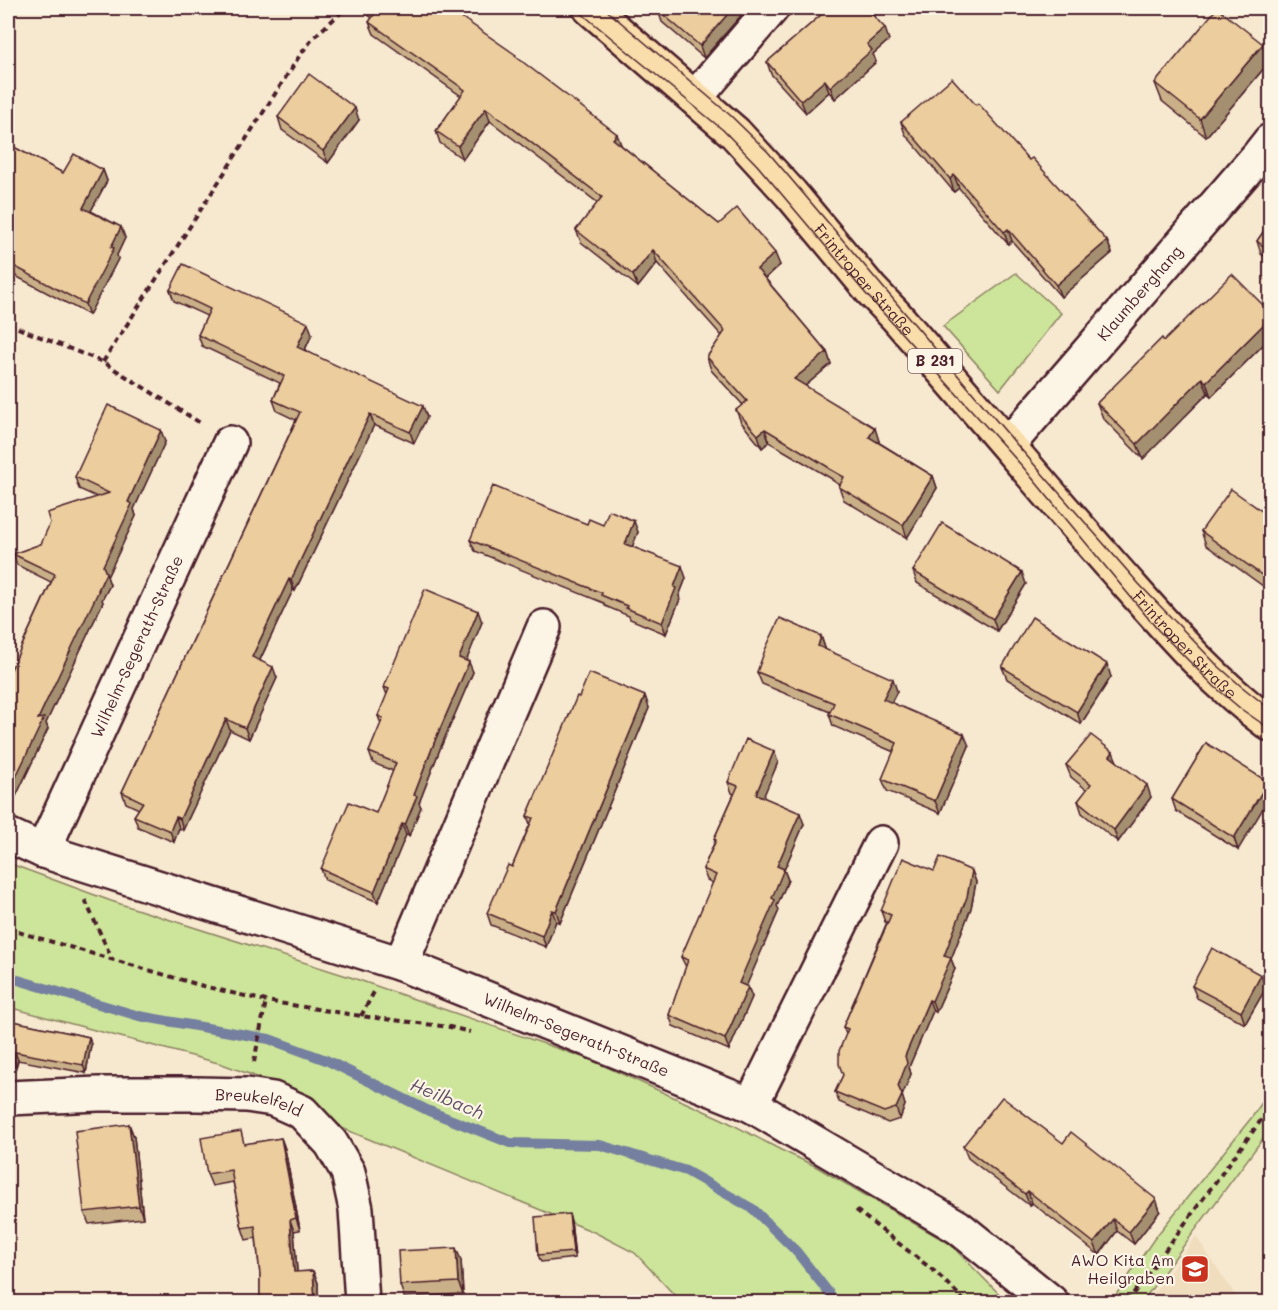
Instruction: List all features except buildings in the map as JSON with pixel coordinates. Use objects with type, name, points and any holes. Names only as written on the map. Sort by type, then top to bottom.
[{"type":"main road","name":"Frintroper Straße","points":[[590,8],[735,133],[791,194],[871,290],[896,315],[1073,521],[1195,657],[1246,706],[1270,724]]},
{"type":"street","points":[[695,98],[772,8]]},
{"type":"street","name":"Klaumberghang","points":[[1008,446],[1252,165],[1270,141]]},
{"type":"street","name":"Wilhelm-Segerath-Straße","points":[[54,854],[230,442]]},
{"type":"street","points":[[401,964],[544,627]]},
{"type":"street","name":"Wilhelm-Segerath-Straße","points":[[8,835],[54,854],[401,964],[751,1105],[958,1227],[1051,1302]]},
{"type":"street","points":[[751,1105],[881,843]]},
{"type":"street","name":"Breukelfeld","points":[[8,1098],[98,1094],[247,1095],[273,1100],[302,1112],[331,1143],[348,1172],[356,1209],[362,1302]]},
{"type":"path","points":[[103,362],[300,55],[314,37],[346,8]]},
{"type":"path","points":[[8,324],[103,362],[230,442]]},
{"type":"path","points":[[54,854],[112,959]]},
{"type":"path","points":[[8,929],[203,986],[266,1001],[450,1027],[479,1034]]},
{"type":"path","points":[[256,1051],[266,1001]]},
{"type":"path","points":[[1127,1302],[1270,1108]]},
{"type":"path","points":[[853,1208],[934,1271],[965,1302]]},
{"type":"shaded area","name":"AWO Kita Am Heilgraben","points":[[1196,1236],[1240,1302],[1147,1302]]},
{"type":"green space","points":[[1016,273],[1061,313],[1000,390],[943,326]]},
{"type":"green space","points":[[8,863],[111,901],[353,978],[591,1060],[722,1119],[815,1166],[950,1244],[1007,1302],[681,1302],[635,1253],[594,1232],[342,1128],[295,1091],[222,1064],[8,1007]]},
{"type":"green space","points":[[1270,1091],[1270,1129],[1142,1302],[1111,1302],[1154,1239],[1252,1117]]},
{"type":"waterway","name":"Heilbach","points":[[8,977],[139,1016],[269,1039],[326,1060],[429,1111],[510,1143],[600,1145],[686,1171],[753,1209],[796,1251],[836,1302]]},
{"type":"tram line","points":[[575,8],[723,130],[757,165],[866,294],[1023,467],[1158,630],[1215,687],[1270,729]]},
{"type":"tram line","points":[[604,8],[730,115],[768,152],[1018,446],[1139,584],[1217,665],[1270,709]]},
{"type":"place","name":"AWO Kita Am Heilgraben","points":[[1195,1269]]}]
